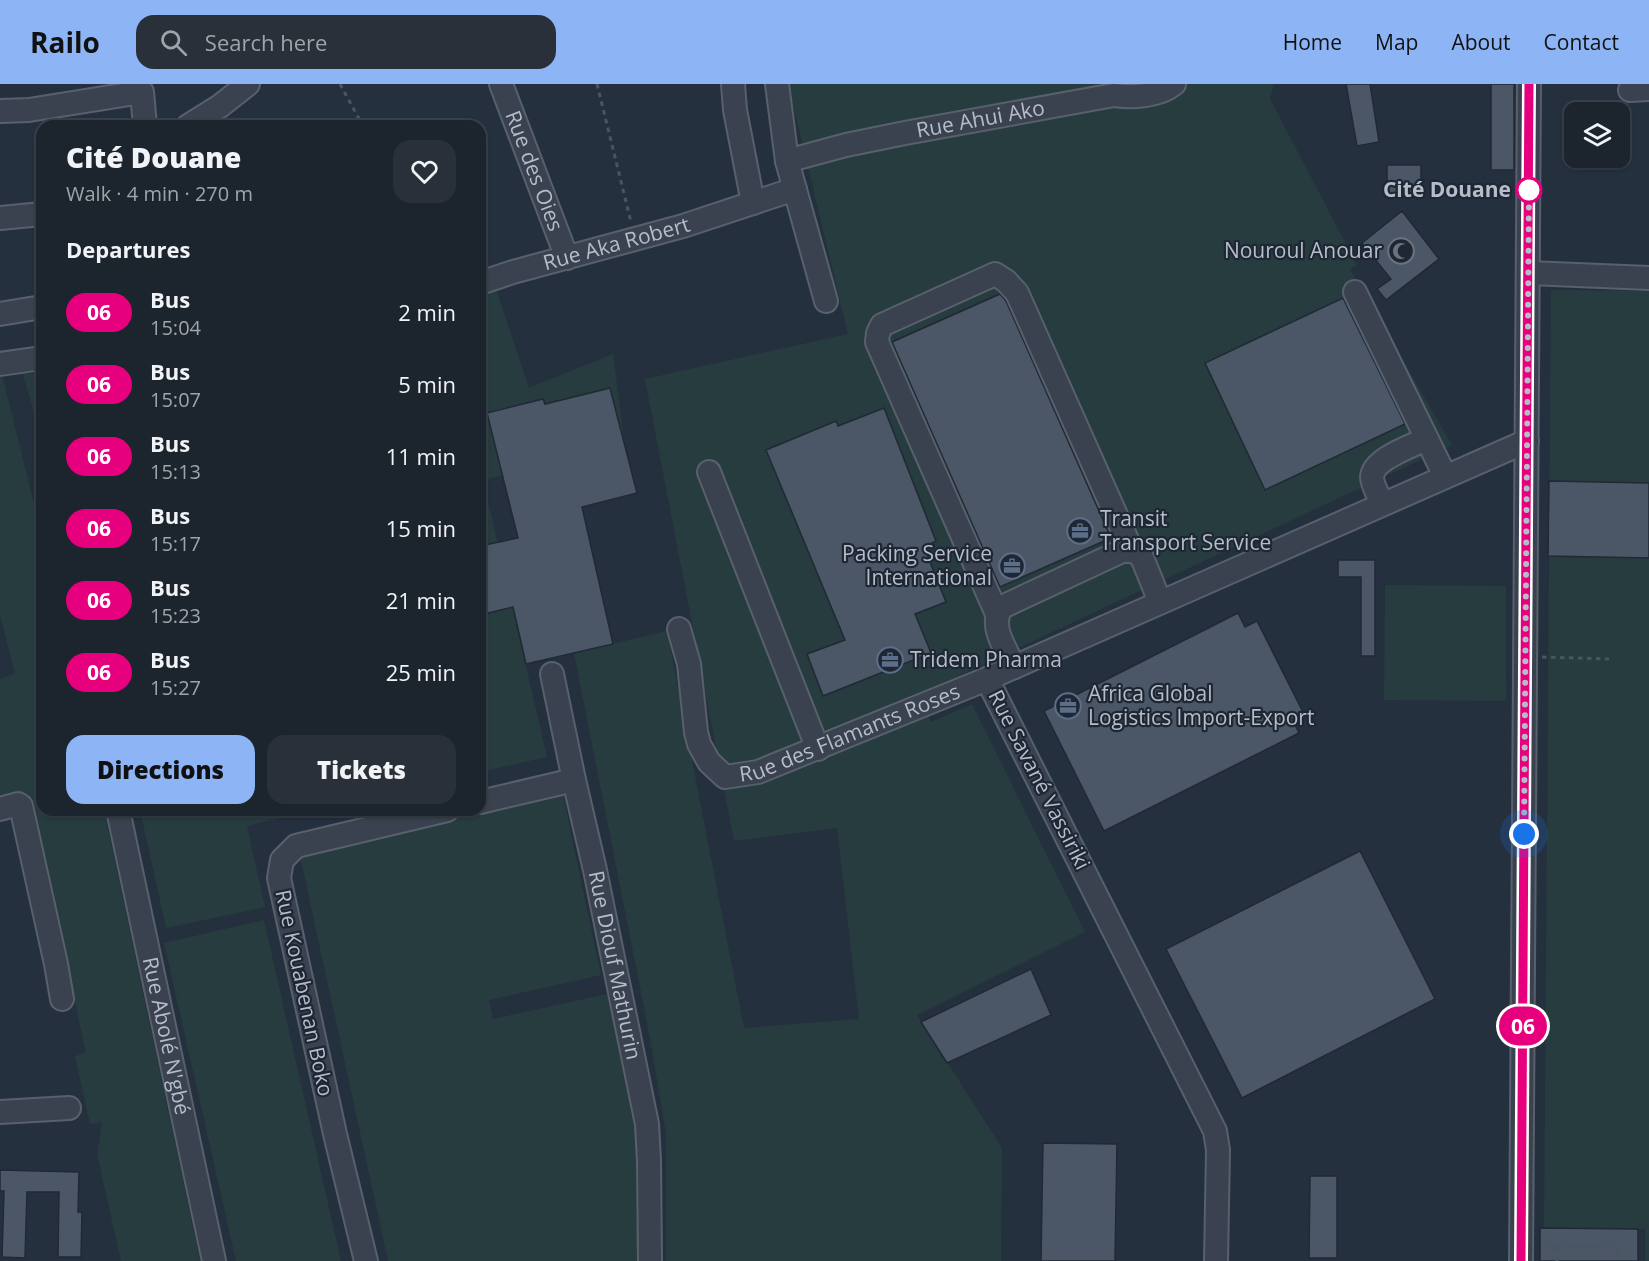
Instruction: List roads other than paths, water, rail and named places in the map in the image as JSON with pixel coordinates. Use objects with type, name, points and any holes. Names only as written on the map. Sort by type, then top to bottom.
[{"type":"street","points":[[199,120],[248,84]]},
{"type":"street","name":"Rue des Oies","points":[[501,84],[567,258]]},
{"type":"street","points":[[733,84],[735,110],[753,203]]},
{"type":"street","points":[[777,84],[788,161],[826,301]]},
{"type":"street","name":"Rue Ahui Ako","points":[[788,161],[846,145],[905,133],[1114,95],[1128,98],[1164,90],[1174,84]]},
{"type":"street","points":[[1521,1254],[1529,84]]},
{"type":"street","points":[[0,111],[28,110],[142,88],[145,120]]},
{"type":"street","name":"Rue Aka Robert","points":[[486,281],[636,240],[795,189]]},
{"type":"street","points":[[0,218],[36,215]]},
{"type":"street","points":[[1529,273],[1649,278]]},
{"type":"street","points":[[997,614],[877,342],[882,324],[995,274],[1006,281],[1017,293],[1132,551]]},
{"type":"street","points":[[1355,292],[1445,476]]},
{"type":"street","points":[[0,314],[36,308]]},
{"type":"street","points":[[0,364],[36,359]]},
{"type":"street","points":[[1382,504],[1372,479],[1373,471],[1378,463],[1426,439]]},
{"type":"street","name":"Rue Savané Vassiriki","points":[[1216,1261],[1218,1149],[1215,1131],[987,679],[1527,441]]},
{"type":"street","points":[[709,472],[818,749]]},
{"type":"street","points":[[1014,667],[995,624],[997,614],[1002,607],[1122,551],[1132,551],[1141,555],[1161,602]]},
{"type":"street","name":"Rue des Flamants Roses","points":[[679,629],[689,664],[699,744],[709,762],[725,777],[758,772],[987,679]]},
{"type":"street","name":"Rue Diouf Mathurin","points":[[552,674],[647,1124],[650,1261]]},
{"type":"street","points":[[486,801],[574,780]]},
{"type":"street","points":[[0,809],[18,804],[21,806],[62,999]]},
{"type":"street","name":"Rue Abolé N'gbé","points":[[119,816],[214,1261]]},
{"type":"street","name":"Rue Kouabenan Boko","points":[[366,1261],[335,1134],[279,878],[282,860],[296,846],[422,816]]},
{"type":"street","points":[[0,1112],[69,1108]]},
{"type":"place","name":"Cité Douane","points":[[1529,190]]},
{"type":"place","name":"Nouroul Anouar","points":[[1401,251]]},
{"type":"place","name":"Transit Transport Service","points":[[1080,531]]},
{"type":"place","name":"Packing Service International","points":[[1012,566]]},
{"type":"place","name":"Tridem Pharma","points":[[890,660]]},
{"type":"place","name":"Africa Global Logistics Import-Export","points":[[1068,706]]}]
